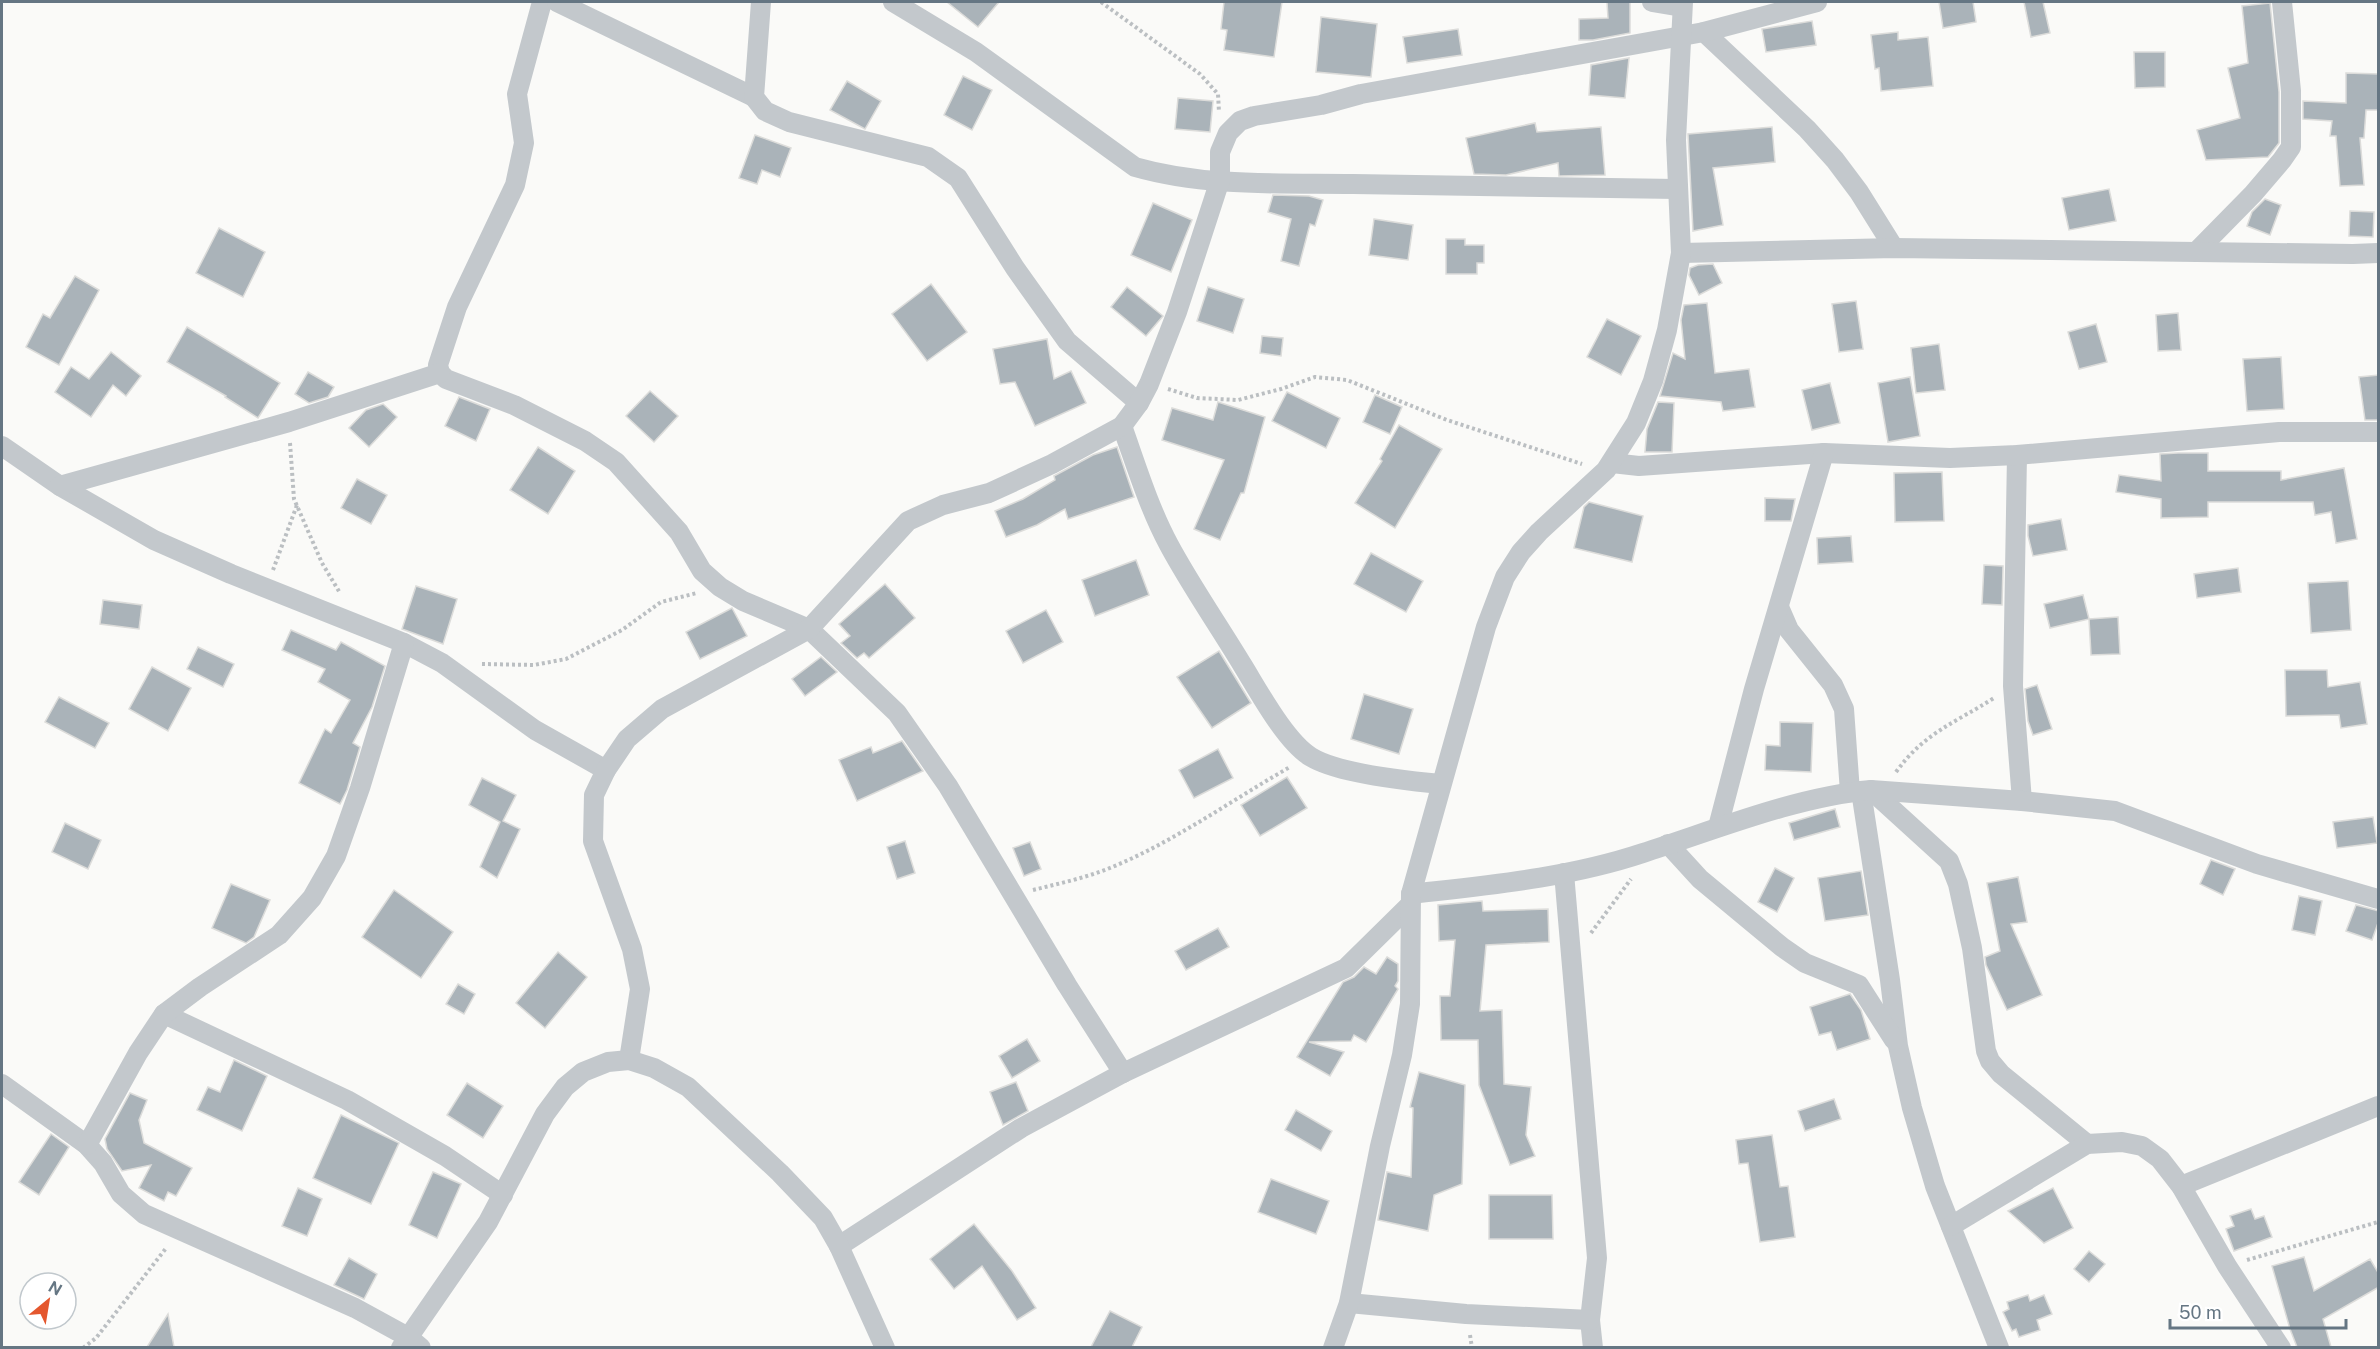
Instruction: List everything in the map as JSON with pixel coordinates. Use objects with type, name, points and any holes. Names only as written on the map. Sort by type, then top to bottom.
[{"type":"street","points":[[542,2],[517,94],[524,143],[514,184],[457,307],[438,365],[440,373],[446,379],[514,405],[585,441],[616,462],[679,532],[702,571],[720,587],[743,601],[808,629],[897,713],[948,786],[1122,1073]]},
{"type":"street","points":[[557,2],[754,97],[765,111],[789,122],[928,157],[958,178],[1015,268],[1067,341],[1139,404]]},
{"type":"street","points":[[754,97],[761,2]]},
{"type":"street","points":[[893,2],[976,52],[1135,166],[1166,176],[1220,180],[1677,189]]},
{"type":"street","points":[[1333,1347],[1348,1303],[1405,1035],[1410,1004],[1410,900],[1440,784],[1486,627],[1505,577],[1521,552],[1539,532],[1609,467],[1636,423],[1653,381],[1667,330],[1682,253],[1676,140],[1682,4],[1652,2]]},
{"type":"street","points":[[629,1060],[640,989],[632,949],[594,841],[594,795],[606,770],[627,739],[662,709],[808,629],[908,521],[943,505],[989,493],[1052,464],[1122,426],[1139,404],[1149,384],[1177,312],[1220,180],[1220,152],[1228,133],[1240,121],[1254,116],[1321,105],[1361,94],[1680,37],[1817,2]]},
{"type":"street","points":[[2196,252],[2253,194],[2290,147],[2291,91],[2282,2]]},
{"type":"street","points":[[1704,32],[1807,129],[1835,160],[1859,192],[1894,248]]},
{"type":"street","points":[[1682,253],[1894,248],[2379,253]]},
{"type":"street","points":[[60,486],[289,422],[440,373]]},
{"type":"street","points":[[1122,426],[1168,544],[1268,706],[1297,745],[1323,763],[1405,781],[1440,784]]},
{"type":"street","points":[[1609,467],[1824,453],[1950,458],[2017,455],[2279,432],[2379,432]]},
{"type":"street","points":[[2,446],[60,486],[154,540],[404,643],[442,663],[535,730],[606,770]]},
{"type":"street","points":[[1718,827],[1754,689],[1824,453]]},
{"type":"street","points":[[2017,455],[2013,687],[2022,801]]},
{"type":"street","points":[[1779,607],[1789,630],[1833,685],[1844,709],[1866,791],[1898,1046],[1919,1130],[1951,1226],[1999,1347]]},
{"type":"street","points":[[87,1145],[138,1053],[164,1014],[200,987],[279,935],[312,898],[336,856],[360,788],[404,643]]},
{"type":"street","points":[[1866,791],[1949,861],[1972,948],[1986,1051],[1990,1061],[2001,1074],[2087,1144]]},
{"type":"street","points":[[839,1246],[1021,1128],[1122,1073],[1346,968],[1410,900],[1564,873],[1642,854],[1718,827],[1866,791],[2022,801],[2115,811],[2258,864],[2379,899]]},
{"type":"street","points":[[1668,844],[1700,879],[1782,947],[1805,963],[1859,985],[1898,1046]]},
{"type":"street","points":[[1564,873],[1597,1258],[1590,1320],[1593,1347]]},
{"type":"street","points":[[164,1014],[347,1100],[445,1156],[503,1195]]},
{"type":"street","points":[[2,1084],[87,1145],[103,1163],[120,1194],[144,1214],[355,1308],[410,1344],[503,1195],[545,1114],[565,1087],[583,1072],[608,1062],[629,1060],[654,1068],[688,1087],[780,1173],[823,1218],[839,1246],[885,1347]]},
{"type":"street","points":[[2181,1186],[2379,1106]]},
{"type":"street","points":[[1951,1226],[2087,1144],[2122,1142],[2142,1146],[2160,1159],[2181,1186],[2227,1266],[2281,1347]]},
{"type":"street","points":[[1348,1303],[1466,1314],[1590,1320]]},
{"type":"path","points":[[1101,2],[1200,74],[1218,94],[1219,117]]},
{"type":"path","points":[[1149,384],[1197,398],[1238,400],[1315,377],[1347,380],[1457,423],[1556,456],[1609,467]]},
{"type":"path","points":[[289,422],[291,476],[297,505],[322,563],[358,625]]},
{"type":"path","points":[[267,588],[297,505]]},
{"type":"path","points":[[442,663],[534,665],[566,659],[622,630],[647,610],[662,602],[720,587]]},
{"type":"path","points":[[1866,791],[1900,766],[1940,729],[2013,687]]},
{"type":"path","points":[[1015,895],[1083,878],[1118,865],[1178,834],[1236,797],[1310,756]]},
{"type":"path","points":[[1590,935],[1634,874],[1642,854]]},
{"type":"path","points":[[2227,1266],[2379,1222]]},
{"type":"path","points":[[83,1347],[96,1338],[180,1230]]},
{"type":"building","points":[[947,2],[999,2],[978,27]]},
{"type":"building","points":[[1224,2],[1282,2],[1274,57],[1224,50],[1227,30],[1221,29]]},
{"type":"building","points":[[1607,2],[1630,2],[1630,33],[1593,40],[1579,40],[1579,19],[1608,18]]},
{"type":"building","points":[[1939,2],[1973,2],[1976,22],[1943,28]]},
{"type":"building","points":[[2024,2],[2043,2],[2050,33],[2031,37]]},
{"type":"building","points":[[2270,3],[2279,92],[2279,143],[2268,157],[2206,160],[2197,130],[2240,118],[2228,68],[2248,63],[2242,6]]},
{"type":"building","points":[[1321,17],[1377,24],[1371,77],[1316,72]]},
{"type":"building","points":[[1812,21],[1816,45],[1766,52],[1762,29]]},
{"type":"building","points":[[1458,29],[1462,55],[1407,63],[1403,37]]},
{"type":"building","points":[[1898,32],[1898,40],[1928,37],[1933,86],[1881,91],[1879,68],[1875,69],[1871,35]]},
{"type":"building","points":[[2134,52],[2165,52],[2165,87],[2135,88]]},
{"type":"building","points":[[1629,58],[1625,98],[1589,95],[1591,65]]},
{"type":"building","points":[[2346,73],[2379,74],[2379,110],[2366,110],[2364,138],[2360,138],[2364,185],[2340,186],[2336,136],[2330,136],[2332,121],[2303,119],[2303,101],[2346,103]]},
{"type":"building","points":[[963,76],[992,90],[972,130],[944,115]]},
{"type":"building","points":[[847,81],[881,101],[865,129],[830,110]]},
{"type":"building","points":[[1178,98],[1213,101],[1210,132],[1175,129]]},
{"type":"building","points":[[1535,123],[1537,132],[1601,127],[1605,175],[1559,176],[1558,163],[1506,175],[1474,174],[1466,138]]},
{"type":"building","points":[[1772,127],[1775,162],[1713,168],[1723,225],[1693,231],[1688,134]]},
{"type":"building","points":[[755,135],[791,148],[780,177],[762,170],[757,184],[739,178]]},
{"type":"building","points":[[2109,189],[2116,221],[2069,230],[2062,198]]},
{"type":"building","points":[[1273,195],[1309,196],[1323,200],[1315,226],[1310,224],[1299,266],[1281,261],[1291,219],[1268,212]]},
{"type":"building","points":[[2265,199],[2281,205],[2270,235],[2247,226],[2252,212]]},
{"type":"building","points":[[1153,203],[1192,220],[1171,272],[1131,255]]},
{"type":"building","points":[[2350,211],[2374,212],[2373,237],[2349,236]]},
{"type":"building","points":[[1374,219],[1413,225],[1408,260],[1369,255]]},
{"type":"building","points":[[219,228],[265,252],[243,297],[196,273]]},
{"type":"building","points":[[1446,239],[1465,239],[1465,245],[1484,245],[1484,263],[1477,263],[1477,274],[1446,274]]},
{"type":"building","points":[[1713,264],[1722,283],[1699,295],[1689,275],[1690,268]]},
{"type":"building","points":[[75,276],[99,290],[59,365],[26,347],[43,314],[50,318]]},
{"type":"building","points":[[931,284],[967,332],[927,361],[892,314]]},
{"type":"building","points":[[1127,287],[1163,316],[1146,336],[1111,307]]},
{"type":"building","points":[[1208,287],[1244,299],[1233,333],[1197,321]]},
{"type":"building","points":[[1856,301],[1863,349],[1839,352],[1832,304]]},
{"type":"building","points":[[1707,303],[1715,373],[1749,369],[1755,407],[1723,411],[1721,402],[1660,396],[1673,353],[1685,359],[1681,320],[1684,305]]},
{"type":"building","points":[[2178,313],[2181,350],[2158,351],[2156,315]]},
{"type":"building","points":[[1607,319],[1641,336],[1621,375],[1587,357]]},
{"type":"building","points":[[2096,324],[2107,362],[2079,369],[2068,332]]},
{"type":"building","points":[[187,327],[280,383],[258,418],[226,396],[167,362]]},
{"type":"building","points":[[1262,336],[1283,338],[1281,356],[1260,353]]},
{"type":"building","points":[[1047,339],[1054,379],[1071,371],[1086,403],[1035,426],[1015,382],[1000,384],[993,349]]},
{"type":"building","points":[[1939,344],[1945,390],[1916,393],[1911,348]]},
{"type":"building","points":[[111,352],[141,376],[126,396],[113,385],[91,417],[55,392],[71,367],[89,379]]},
{"type":"building","points":[[2281,357],[2284,409],[2247,411],[2243,359]]},
{"type":"building","points":[[308,372],[334,387],[328,397],[309,403],[295,394]]},
{"type":"building","points":[[2379,375],[2379,420],[2365,420],[2359,377]]},
{"type":"building","points":[[1910,377],[1920,436],[1888,442],[1878,383]]},
{"type":"building","points":[[1830,383],[1840,423],[1812,430],[1802,390]]},
{"type":"building","points":[[650,391],[678,416],[654,442],[626,416]]},
{"type":"building","points":[[1287,392],[1340,418],[1326,448],[1272,421]]},
{"type":"building","points":[[1375,395],[1402,407],[1390,434],[1363,422]]},
{"type":"building","points":[[459,397],[490,409],[476,441],[445,426]]},
{"type":"building","points":[[1218,402],[1265,417],[1244,493],[1241,493],[1220,540],[1194,529],[1224,460],[1162,440],[1172,408],[1213,420]]},
{"type":"building","points":[[1658,402],[1674,403],[1672,452],[1645,452],[1647,429]]},
{"type":"building","points":[[383,404],[397,417],[369,447],[349,428],[366,410]]},
{"type":"building","points":[[1399,425],[1442,449],[1395,528],[1355,503],[1382,461],[1380,459]]},
{"type":"building","points":[[538,447],[575,471],[548,514],[510,490]]},
{"type":"building","points":[[1117,447],[1134,497],[1068,519],[1065,509],[1037,525],[1006,537],[995,511],[1023,499],[1055,480],[1054,476],[1093,455]]},
{"type":"building","points":[[2208,453],[2208,471],[2281,471],[2281,480],[2344,468],[2357,539],[2336,543],[2331,512],[2315,515],[2313,502],[2208,502],[2208,517],[2161,518],[2161,499],[2116,492],[2119,475],[2161,481],[2160,454]]},
{"type":"building","points":[[1942,472],[1944,521],[1895,522],[1894,473]]},
{"type":"building","points":[[357,479],[387,495],[371,524],[341,508]]},
{"type":"building","points":[[1765,498],[1795,499],[1791,521],[1765,521]]},
{"type":"building","points":[[1589,502],[1643,516],[1632,562],[1574,548],[1584,507]]},
{"type":"building","points":[[2061,519],[2067,550],[2033,556],[2028,525]]},
{"type":"building","points":[[1851,536],[1853,562],[1818,564],[1817,538]]},
{"type":"building","points":[[1371,553],[1423,581],[1406,612],[1354,584]]},
{"type":"building","points":[[1136,560],[1149,595],[1095,616],[1082,580]]},
{"type":"building","points":[[1984,565],[2003,566],[2002,605],[1982,604]]},
{"type":"building","points":[[2238,568],[2241,592],[2197,598],[2194,574]]},
{"type":"building","points":[[2348,581],[2351,630],[2311,633],[2308,583]]},
{"type":"building","points":[[885,584],[915,618],[869,658],[864,653],[857,658],[841,643],[850,636],[839,624]]},
{"type":"building","points":[[416,586],[457,599],[443,644],[402,629]]},
{"type":"building","points":[[2083,595],[2089,619],[2050,628],[2044,604]]},
{"type":"building","points":[[103,600],[142,605],[139,629],[100,624]]},
{"type":"building","points":[[732,608],[747,636],[700,659],[686,632]]},
{"type":"building","points":[[1046,610],[1063,642],[1023,663],[1006,631]]},
{"type":"building","points":[[2118,617],[2120,654],[2091,655],[2089,619]]},
{"type":"building","points":[[291,630],[336,650],[341,642],[385,666],[372,707],[353,743],[360,747],[347,790],[340,804],[299,783],[325,729],[331,733],[350,700],[318,682],[325,669],[282,650]]},
{"type":"building","points":[[198,647],[234,664],[223,687],[187,669]]},
{"type":"building","points":[[1219,651],[1251,703],[1212,728],[1177,677]]},
{"type":"building","points":[[821,657],[837,672],[805,696],[792,679]]},
{"type":"building","points":[[152,667],[191,688],[168,731],[129,709]]},
{"type":"building","points":[[2285,670],[2327,670],[2328,687],[2360,682],[2367,724],[2341,728],[2339,715],[2286,716]]},
{"type":"building","points":[[2037,685],[2052,729],[2033,735],[2028,721],[2025,689]]},
{"type":"building","points":[[1364,694],[1413,709],[1399,754],[1351,739]]},
{"type":"building","points":[[59,697],[109,723],[95,748],[45,722]]},
{"type":"building","points":[[1780,722],[1813,723],[1811,772],[1765,770],[1766,745],[1780,746]]},
{"type":"building","points":[[902,741],[923,771],[857,801],[839,760],[871,747],[873,753]]},
{"type":"building","points":[[1218,749],[1233,778],[1194,798],[1179,770]]},
{"type":"building","points":[[1287,777],[1307,808],[1260,836],[1241,805]]},
{"type":"building","points":[[482,778],[516,795],[503,821],[520,829],[497,878],[480,867],[500,822],[469,805]]},
{"type":"building","points":[[1835,809],[1840,827],[1794,840],[1789,823]]},
{"type":"building","points":[[2373,817],[2377,843],[2337,848],[2333,822]]},
{"type":"building","points":[[65,823],[101,840],[88,869],[52,852]]},
{"type":"building","points":[[905,841],[915,873],[897,879],[887,847]]},
{"type":"building","points":[[1030,842],[1041,869],[1024,876],[1013,848]]},
{"type":"building","points":[[2211,860],[2235,869],[2223,895],[2200,884]]},
{"type":"building","points":[[1775,868],[1794,878],[1777,912],[1758,902]]},
{"type":"building","points":[[1861,871],[1868,915],[1825,921],[1818,878]]},
{"type":"building","points":[[2018,877],[2027,922],[2011,924],[2042,995],[2007,1010],[1986,965],[1985,957],[2000,951],[1987,883]]},
{"type":"building","points":[[231,884],[270,900],[254,937],[246,943],[212,928]]},
{"type":"building","points":[[394,890],[453,932],[421,978],[362,937]]},
{"type":"building","points":[[2299,896],[2322,901],[2315,935],[2292,930]]},
{"type":"building","points":[[1482,901],[1483,911],[1548,909],[1549,942],[1486,945],[1480,1011],[1502,1010],[1504,1084],[1531,1087],[1526,1135],[1535,1156],[1510,1165],[1479,1085],[1478,1040],[1441,1040],[1440,996],[1450,996],[1455,940],[1439,941],[1438,905]]},
{"type":"building","points":[[2356,905],[2379,911],[2379,920],[2372,940],[2346,931]]},
{"type":"building","points":[[1218,928],[1229,947],[1186,970],[1175,951]]},
{"type":"building","points":[[558,952],[587,977],[545,1028],[516,1003]]},
{"type":"building","points":[[1387,957],[1398,964],[1398,981],[1395,986],[1398,989],[1366,1042],[1354,1035],[1351,1041],[1309,1042],[1344,1052],[1330,1076],[1297,1057],[1343,982],[1354,977],[1364,967],[1376,974]]},
{"type":"building","points":[[458,984],[475,994],[464,1014],[446,1004]]},
{"type":"building","points":[[1850,994],[1861,1010],[1870,1039],[1837,1050],[1831,1032],[1819,1035],[1810,1007]]},
{"type":"building","points":[[1027,1039],[1040,1061],[1012,1078],[999,1056]]},
{"type":"building","points":[[234,1060],[267,1076],[242,1131],[197,1110],[208,1087],[220,1092]]},
{"type":"building","points":[[1419,1072],[1465,1085],[1462,1184],[1434,1195],[1428,1231],[1378,1220],[1387,1172],[1411,1177],[1413,1108],[1410,1107]]},
{"type":"building","points":[[1016,1082],[1028,1111],[1003,1125],[990,1092]]},
{"type":"building","points":[[467,1083],[503,1106],[483,1138],[447,1115]]},
{"type":"building","points":[[130,1093],[147,1100],[139,1120],[144,1143],[192,1168],[176,1196],[168,1192],[164,1201],[139,1188],[151,1165],[122,1171],[107,1149],[105,1139]]},
{"type":"building","points":[[1834,1099],[1841,1119],[1805,1131],[1798,1111]]},
{"type":"building","points":[[1296,1110],[1332,1131],[1321,1151],[1285,1130]]},
{"type":"building","points":[[341,1115],[399,1143],[371,1204],[313,1178]]},
{"type":"building","points":[[51,1134],[69,1147],[39,1195],[19,1182]]},
{"type":"building","points":[[1772,1135],[1780,1187],[1788,1186],[1795,1237],[1760,1242],[1748,1163],[1739,1164],[1736,1140]]},
{"type":"building","points":[[433,1172],[461,1184],[437,1238],[409,1225]]},
{"type":"building","points":[[1271,1179],[1329,1201],[1316,1234],[1258,1212]]},
{"type":"building","points":[[298,1188],[322,1199],[307,1236],[282,1226]]},
{"type":"building","points":[[2053,1188],[2073,1228],[2044,1243],[2008,1211]]},
{"type":"building","points":[[1489,1195],[1552,1195],[1553,1239],[1489,1239]]},
{"type":"building","points":[[2251,1209],[2255,1219],[2264,1216],[2272,1237],[2234,1251],[2226,1229],[2234,1226],[2230,1216]]},
{"type":"building","points":[[974,1224],[1012,1271],[1036,1308],[1017,1320],[982,1266],[954,1289],[930,1259]]},
{"type":"building","points":[[2089,1251],[2105,1264],[2089,1282],[2074,1269]]},
{"type":"building","points":[[2304,1257],[2314,1291],[2370,1259],[2379,1274],[2379,1287],[2323,1319],[2331,1347],[2297,1347],[2290,1329],[2272,1266]]},
{"type":"building","points":[[349,1258],[377,1274],[364,1299],[334,1285]]},
{"type":"building","points":[[2028,1295],[2030,1301],[2044,1295],[2052,1314],[2037,1320],[2040,1330],[2019,1337],[2016,1329],[2012,1331],[2003,1312],[2009,1309],[2007,1302]]},
{"type":"building","points":[[1110,1311],[1142,1327],[1132,1347],[1091,1347]]},
{"type":"building","points":[[168,1314],[174,1347],[147,1347]]}]
